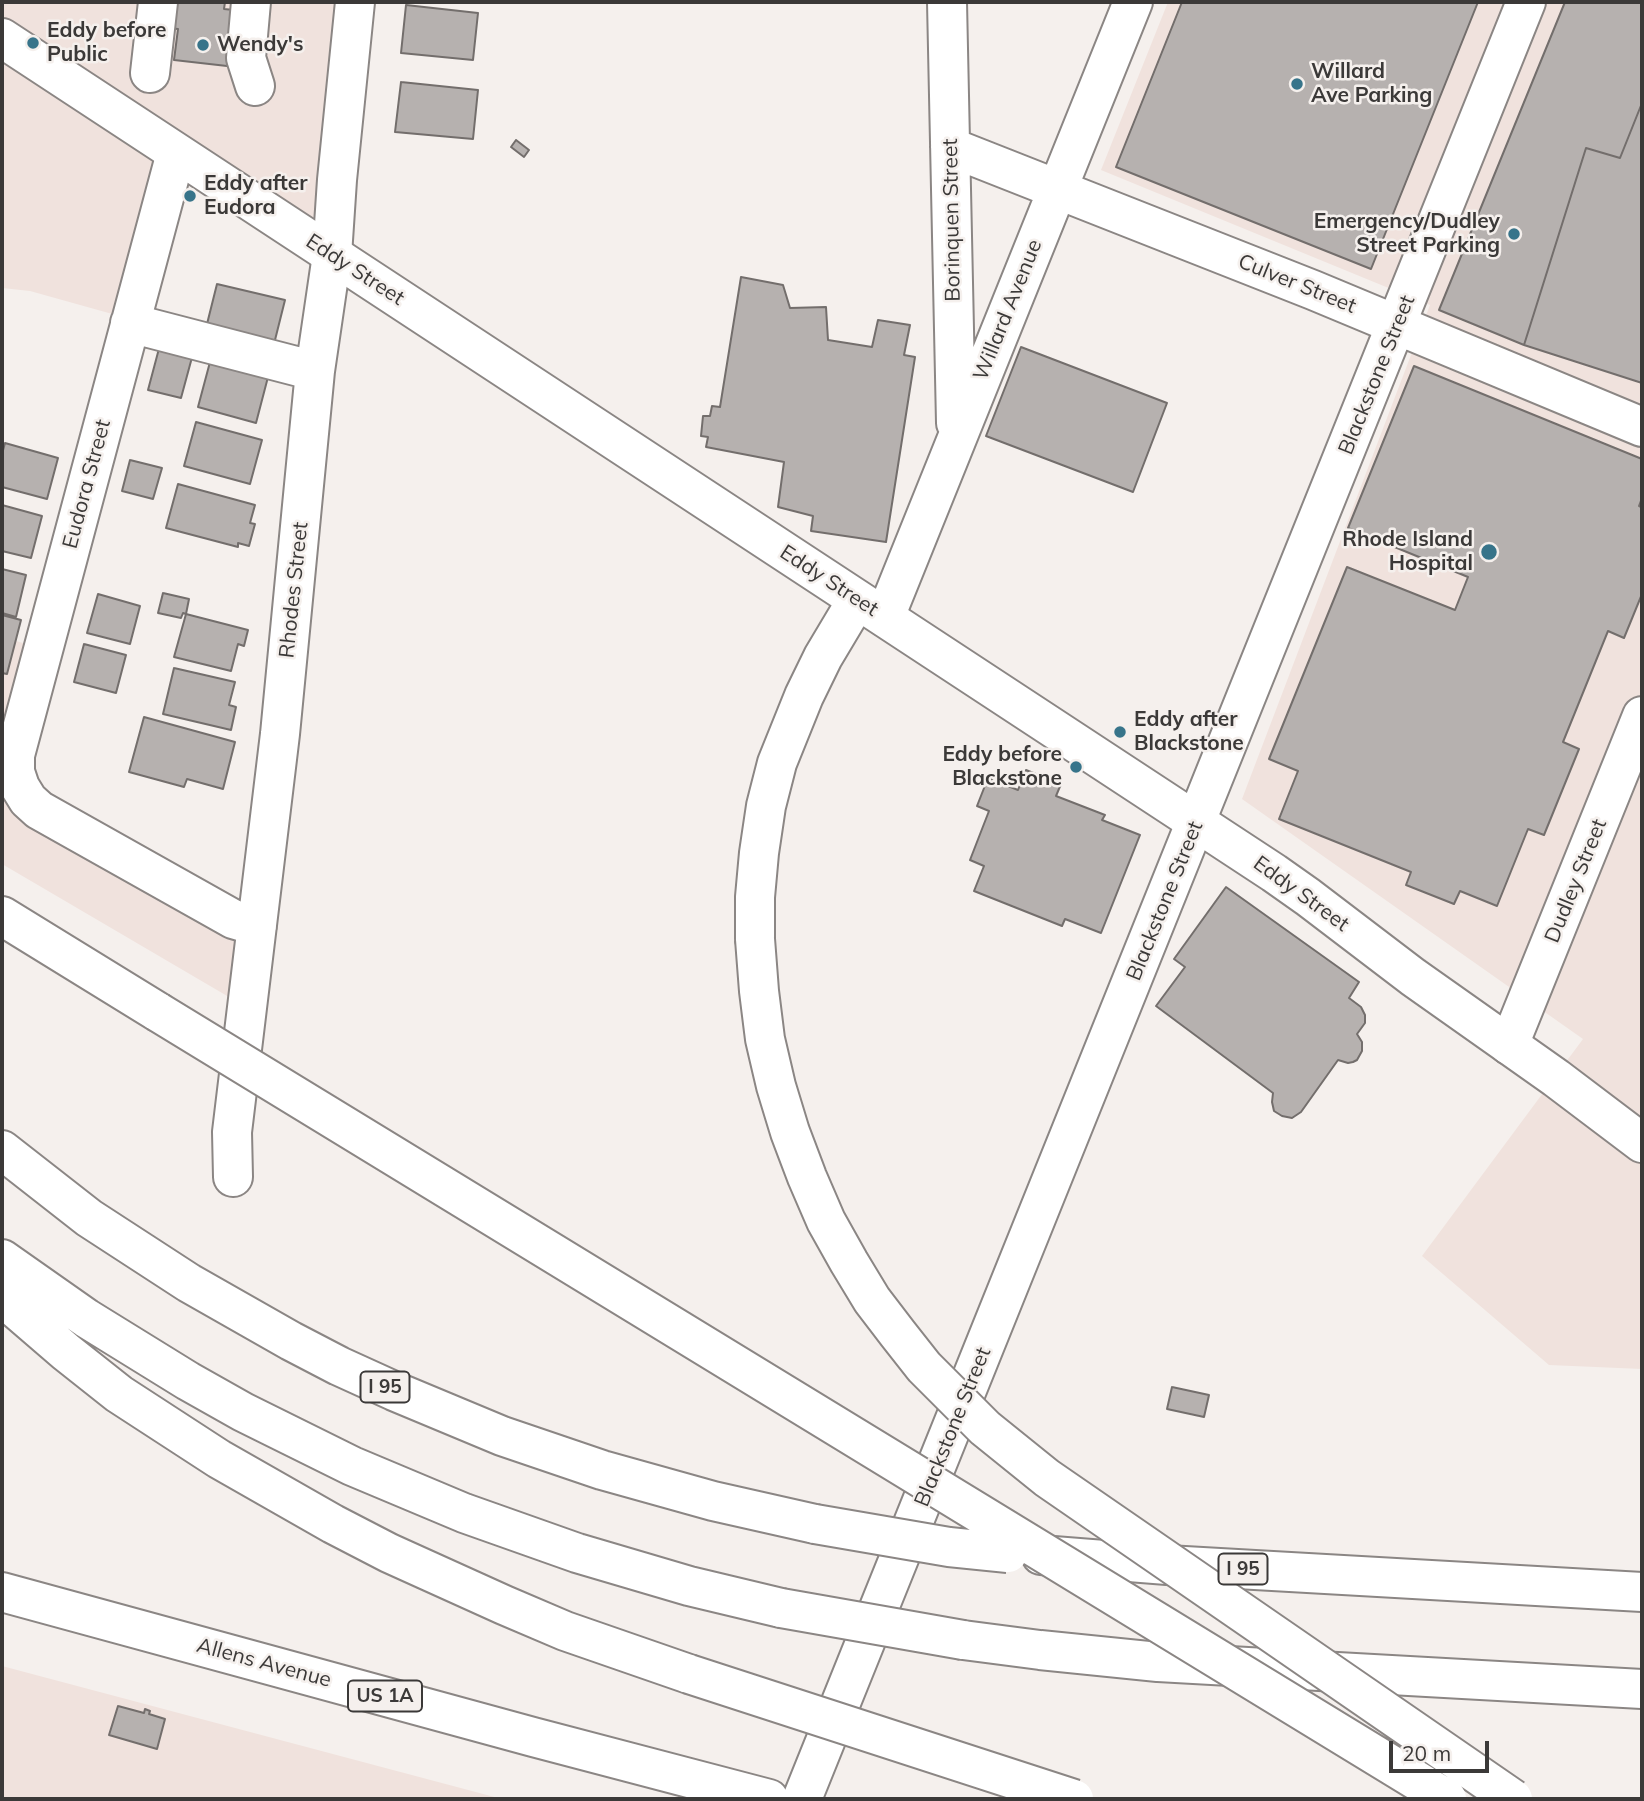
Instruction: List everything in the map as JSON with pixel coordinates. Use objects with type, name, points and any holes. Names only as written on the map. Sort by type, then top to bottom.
[{"type":"main road","points":[[150,73],[158,2]]},
{"type":"main road","points":[[251,2],[246,58],[255,86]]},
{"type":"main road","name":"Rhodes Street","points":[[233,1177],[232,1132],[281,722],[315,371],[332,255],[355,2]]},
{"type":"main road","name":"Borinquen Street","points":[[947,2],[956,439]]},
{"type":"main road","name":"Willard Avenue","points":[[1133,2],[956,439],[871,609],[814,675],[777,763],[766,806],[755,897],[759,991],[768,1050],[776,1086],[807,1177],[826,1221],[849,1262],[879,1308],[924,1367],[985,1429],[1047,1478],[1513,1799]]},
{"type":"main road","name":"Blackstone Street","points":[[802,1799],[1527,2]]},
{"type":"main road","name":"Eddy Street","points":[[2,38],[1291,884],[1413,977],[1642,1143]]},
{"type":"main road","name":"Culver Street","points":[[950,146],[1313,290],[1642,426]]},
{"type":"main road","name":"Eudora Street","points":[[176,153],[15,755],[15,772],[28,800],[39,810],[233,919],[257,926]]},
{"type":"main road","points":[[131,323],[315,371]]},
{"type":"main road","name":"Dudley Street","points":[[1509,1045],[1642,716]]},
{"type":"main road","points":[[2,916],[1447,1799]]},
{"type":"main road","name":"I 95","points":[[2,1150],[89,1218],[179,1277],[267,1328],[350,1371],[447,1415],[502,1436],[655,1486],[815,1524],[937,1545],[1007,1553],[1167,1565],[1642,1592]]},
{"type":"main road","points":[[2,1259],[96,1324],[188,1381],[243,1412],[352,1466],[464,1513],[566,1549],[690,1586],[781,1608],[963,1640],[1051,1652],[1158,1662],[1642,1689]]},
{"type":"main road","points":[[2,1297],[119,1394],[219,1459],[389,1553],[565,1630],[689,1674],[1074,1799]]},
{"type":"main road","name":"Allens Avenue","points":[[2,1592],[769,1799]]},
{"type":"shaded area","points":[[2,2],[346,2],[325,248],[182,154],[123,317],[30,291],[2,288]]},
{"type":"shaded area","name":"Rhode Island Hospital","points":[[1168,2],[1642,2],[1642,1369],[1549,1365],[1422,1256],[1583,1039],[1242,799],[1430,305],[1101,170]]},
{"type":"shaded area","points":[[2,637],[44,649],[16,761],[72,830],[242,910],[234,1000],[2,864]]},
{"type":"shaded area","points":[[2,1666],[502,1799],[2,1799]]},
{"type":"building","name":"Wendy's","points":[[171,2],[225,2],[224,9],[234,10],[227,66],[174,60],[178,29],[168,28]]},
{"type":"building","name":"Willard Ave Parking","points":[[1182,2],[1478,2],[1371,269],[1116,167]]},
{"type":"building","name":"Emergency/Dudley Street Parking","points":[[1565,2],[1642,2],[1642,103],[1620,158],[1586,148],[1524,345],[1439,310]]},
{"type":"building","points":[[406,5],[478,13],[473,60],[401,53]]},
{"type":"building","points":[[401,82],[478,90],[473,139],[395,132]]},
{"type":"building","points":[[1642,103],[1642,383],[1524,345],[1586,148],[1620,158]]},
{"type":"building","points":[[516,140],[529,150],[524,157],[511,147]]},
{"type":"building","points":[[741,277],[783,285],[790,308],[826,307],[828,340],[872,347],[878,320],[910,325],[904,355],[915,357],[886,542],[811,531],[813,516],[778,507],[784,462],[706,447],[708,437],[701,436],[703,416],[710,416],[712,406],[720,407]]},
{"type":"building","points":[[217,284],[285,300],[273,348],[205,332]]},
{"type":"building","points":[[161,341],[194,350],[181,398],[148,390]]},
{"type":"building","points":[[1021,347],[1167,403],[1133,492],[986,436]]},
{"type":"building","points":[[210,362],[268,377],[256,423],[198,407]]},
{"type":"building","points":[[1414,366],[1642,459],[1642,498],[1639,506],[1642,508],[1642,594],[1624,638],[1608,631],[1563,742],[1579,749],[1544,835],[1528,829],[1497,906],[1460,891],[1454,904],[1406,885],[1411,872],[1279,819],[1298,771],[1269,759],[1347,567],[1455,610],[1468,577],[1348,528]]},
{"type":"building","points":[[196,422],[262,440],[250,484],[184,466]]},
{"type":"building","points":[[5,443],[58,458],[47,499],[2,487],[2,454]]},
{"type":"building","points":[[130,460],[162,468],[153,499],[122,491]]},
{"type":"building","points":[[178,484],[255,505],[250,523],[255,524],[249,546],[238,543],[238,547],[166,528]]},
{"type":"building","points":[[2,505],[42,516],[31,558],[2,551]]},
{"type":"building","points":[[2,569],[26,575],[16,617],[2,613]]},
{"type":"building","points":[[163,593],[189,599],[186,614],[183,613],[181,618],[158,613]]},
{"type":"building","points":[[98,594],[140,606],[130,644],[87,633]]},
{"type":"building","points":[[186,614],[248,630],[244,646],[238,644],[231,671],[174,657]]},
{"type":"building","points":[[2,615],[21,620],[7,674],[2,673]]},
{"type":"building","points":[[84,644],[126,655],[116,693],[74,682]]},
{"type":"building","points":[[174,668],[235,682],[229,705],[236,707],[231,730],[163,714]]},
{"type":"building","points":[[144,717],[235,742],[223,789],[187,779],[184,787],[129,772]]},
{"type":"building","points":[[1026,770],[1061,784],[1056,796],[1105,815],[1102,820],[1140,835],[1101,933],[1065,919],[1062,926],[974,891],[984,866],[970,860],[989,811],[977,806],[988,778],[1018,790]]},
{"type":"building","points":[[1226,887],[1359,982],[1349,998],[1361,1007],[1365,1015],[1365,1023],[1357,1034],[1362,1042],[1362,1051],[1353,1062],[1338,1060],[1301,1112],[1292,1118],[1274,1111],[1273,1093],[1156,1006],[1185,967],[1174,959]]},
{"type":"building","points":[[1172,1387],[1209,1395],[1204,1417],[1167,1409]]},
{"type":"building","points":[[118,1706],[144,1713],[145,1709],[150,1711],[149,1714],[165,1719],[157,1749],[109,1735]]},
{"type":"place","name":"Eddy before Public","points":[[33,43]]},
{"type":"place","name":"Wendy's","points":[[203,45]]},
{"type":"place","name":"Willard Ave Parking","points":[[1297,84]]},
{"type":"place","name":"Eddy after Eudora","points":[[190,196]]},
{"type":"place","name":"Emergency/Dudley Street Parking","points":[[1514,234]]},
{"type":"place","name":"Rhode Island Hospital","points":[[1489,552]]},
{"type":"place","name":"Eddy after Blackstone","points":[[1120,732]]},
{"type":"place","name":"Eddy before Blackstone","points":[[1076,767]]}]
